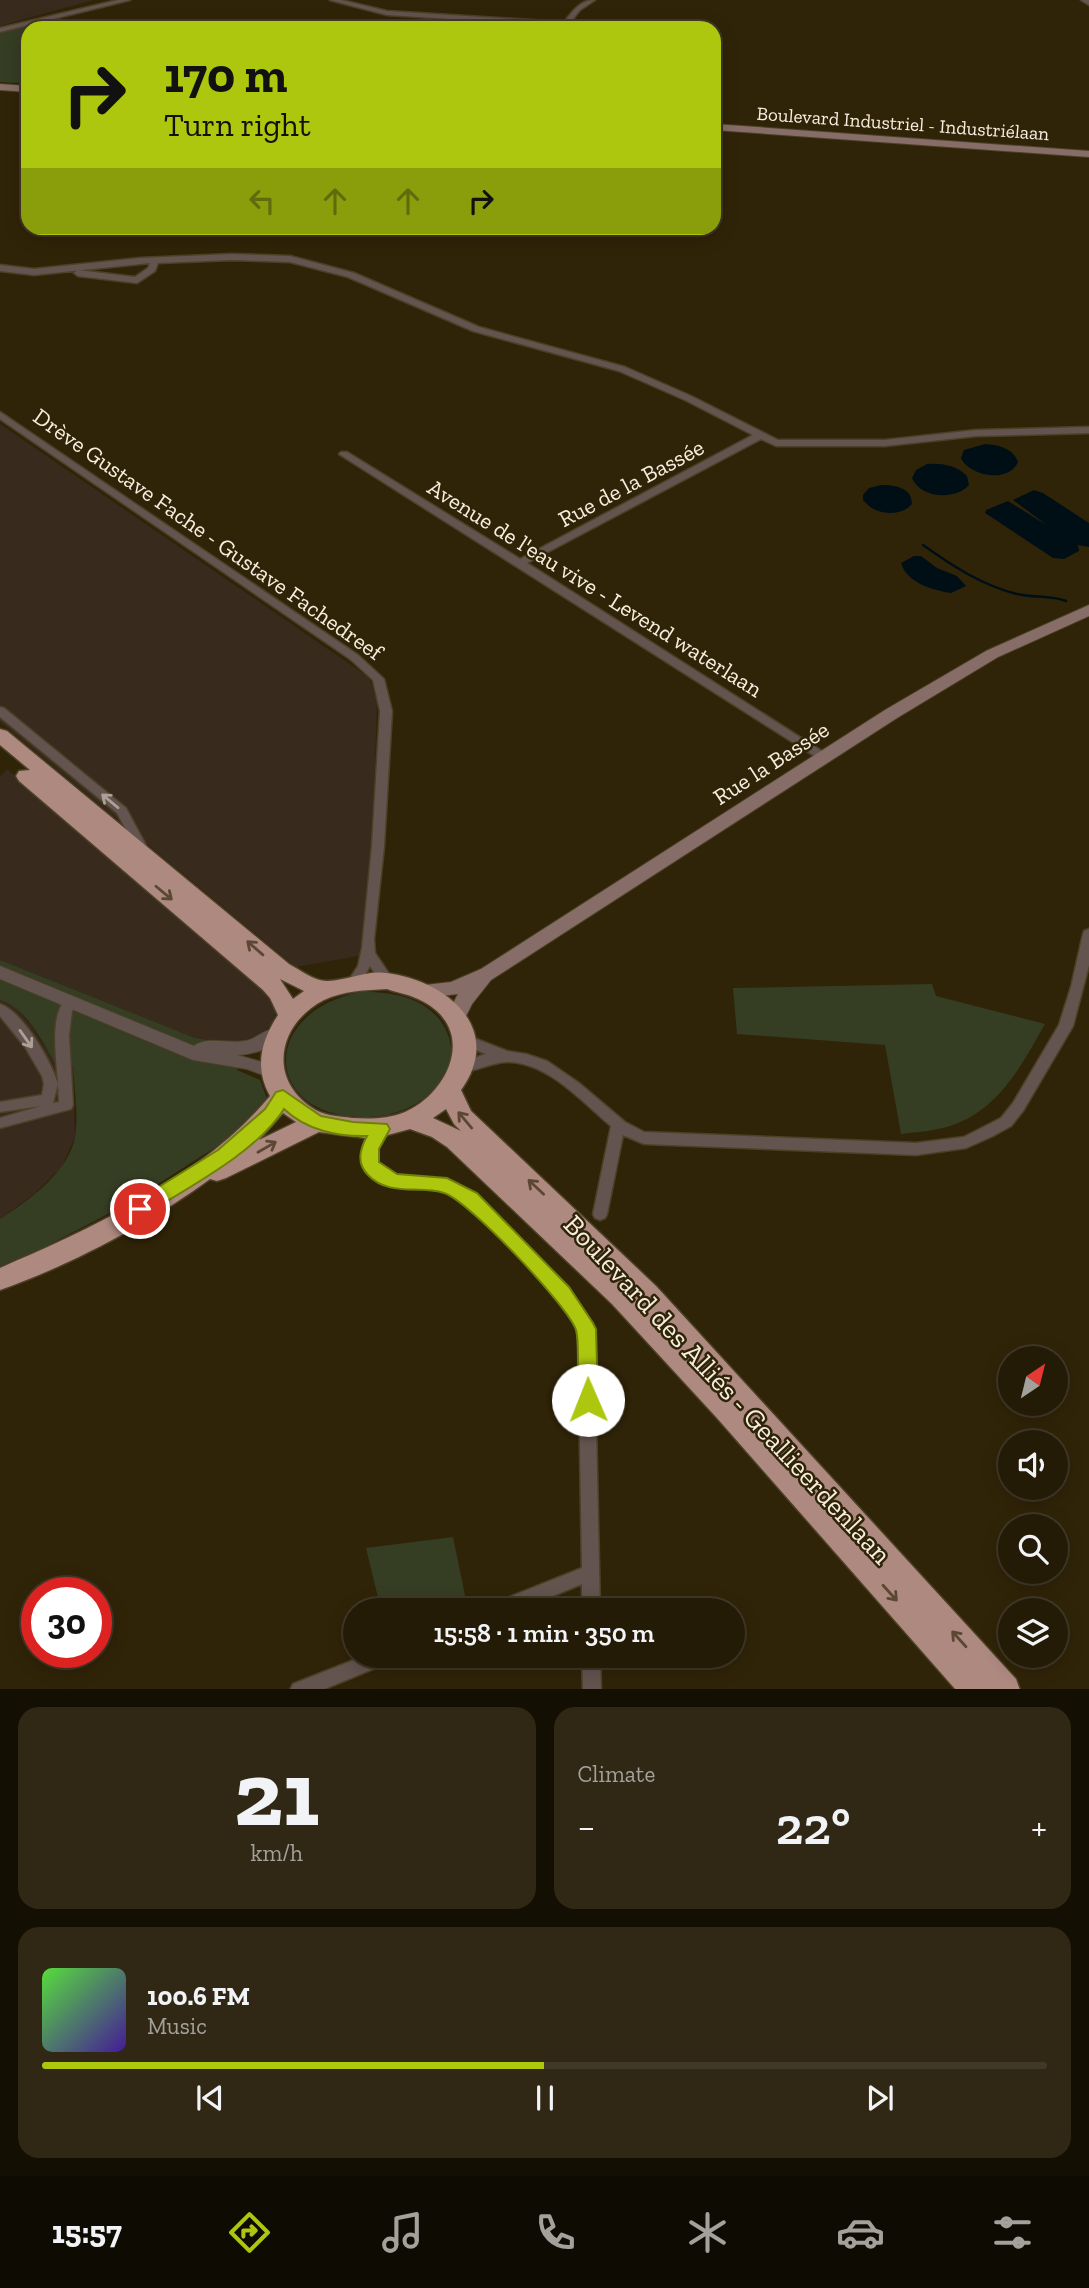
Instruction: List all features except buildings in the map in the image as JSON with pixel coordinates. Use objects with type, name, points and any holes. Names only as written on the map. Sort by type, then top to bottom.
[{"type":"highway","points":[[0,735],[281,970],[327,990]]},
{"type":"highway","points":[[0,754],[271,984],[280,994],[283,1025]]},
{"type":"highway","points":[[387,981],[423,991],[442,1003],[456,1017],[466,1040],[464,1067],[450,1091],[432,1108],[375,1139],[353,1130],[317,1122],[296,1109],[283,1097],[271,1071],[271,1048],[283,1025],[307,1000],[327,990],[354,983],[387,981]]},
{"type":"highway","name":"Boulevard des Alliés - Geallieerdenlaan","points":[[450,1091],[461,1117],[647,1294],[1005,1689]]},
{"type":"highway","points":[[183,1184],[254,1131],[272,1114],[283,1097]]},
{"type":"highway","name":"Boulevard des Alliés - Geallieerdenlaan","points":[[411,1120],[441,1130],[456,1140],[621,1296],[727,1409],[976,1689]]},
{"type":"highway","points":[[0,1279],[69,1248],[183,1184],[241,1160],[294,1131],[317,1122]]},
{"type":"main road","points":[[0,87],[21,88]]},
{"type":"main road","name":"Boulevard Industriel - Industriélaan","points":[[721,128],[1089,154]]},
{"type":"main road","name":"Rue la Bassée","points":[[423,991],[453,989],[488,974],[891,713],[970,667],[1089,610]]},
{"type":"main road","name":"Rue la Bassée","points":[[456,1017],[464,1000],[488,974]]},
{"type":"street","points":[[38,21],[127,0]]},
{"type":"street","points":[[333,0],[387,13],[495,21]]},
{"type":"street","points":[[569,21],[592,0]]},
{"type":"street","points":[[1084,0],[1089,3]]},
{"type":"street","points":[[0,30],[21,25]]},
{"type":"street","points":[[0,268],[34,272],[155,260],[281,258],[333,269],[385,288],[476,329],[622,369],[688,398],[776,443],[885,443],[976,433],[1089,430]]},
{"type":"street","points":[[70,270],[84,275],[134,280],[152,269],[155,260]]},
{"type":"street","name":"Drève Gustave Fache - Gustave Fachedreef","points":[[0,415],[354,657],[378,679],[386,711],[368,945],[364,966],[354,983]]},
{"type":"street","name":"Rue de la Bassée","points":[[520,563],[759,436]]},
{"type":"street","name":"Avenue de l'eau vive - Levend waterlaan","points":[[344,454],[824,758]]},
{"type":"street","points":[[0,711],[122,811],[146,857]]},
{"type":"street","points":[[466,1040],[496,1053],[526,1057],[545,1065],[618,1125],[643,1138],[864,1149],[916,1149],[966,1142],[1006,1122],[1038,1075],[1066,1026],[1078,987],[1089,934]]},
{"type":"street","points":[[368,945],[369,954],[387,981]]},
{"type":"street","points":[[0,972],[176,1043],[199,1055],[248,1063],[271,1071]]},
{"type":"street","points":[[0,1107],[66,1105],[62,1036],[66,1009],[74,1003]]},
{"type":"street","points":[[0,1009],[9,1016],[47,1073],[51,1085],[51,1105]]},
{"type":"street","points":[[176,1043],[249,1048],[283,1025]]},
{"type":"street","points":[[464,1067],[496,1053]]},
{"type":"street","points":[[0,1123],[51,1105]]},
{"type":"street","points":[[600,1214],[618,1125]]},
{"type":"street","points":[[375,1139],[370,1163],[375,1170],[393,1182],[447,1185],[470,1198],[552,1279],[586,1329],[591,1598]]},
{"type":"street","points":[[528,1598],[590,1573]]},
{"type":"street","points":[[299,1689],[353,1668]]},
{"type":"street","points":[[591,1668],[592,1689]]},
{"type":"shaded area","points":[[0,0],[93,0],[0,26]]},
{"type":"shaded area","points":[[0,424],[370,678],[377,703],[369,954],[296,967],[0,722]]},
{"type":"shaded area","points":[[985,444],[1009,450],[1018,462],[1013,469],[998,475],[980,473],[965,464],[961,458],[964,450]]},
{"type":"shaded area","points":[[927,464],[943,464],[958,469],[967,476],[969,485],[947,495],[922,490],[912,478],[916,470]]},
{"type":"shaded area","points":[[881,485],[906,491],[912,504],[894,513],[874,509],[863,500],[863,495],[869,488]]},
{"type":"shaded area","points":[[1034,490],[1089,523],[1089,547],[1078,545],[1079,551],[1064,559],[1053,558],[985,513],[986,510],[1008,501],[1048,526],[1013,500]]},
{"type":"shaded area","points":[[914,556],[921,556],[937,568],[957,576],[966,586],[951,593],[936,590],[914,580],[901,563]]},
{"type":"shaded area","points":[[7,769],[263,989],[276,1012],[272,1024],[260,1035],[245,1040],[222,1042],[195,1038],[0,960],[0,777]]},
{"type":"shaded area","points":[[0,1000],[15,1007],[30,1024],[56,1065],[73,1066],[75,1137],[61,1168],[34,1194],[0,1219]]},
{"type":"green space","points":[[21,26],[21,79],[18,83],[0,82],[0,30]]},
{"type":"green space","points":[[0,960],[195,1038],[222,1042],[245,1040],[237,1070],[260,1080],[267,1099],[242,1130],[127,1204],[31,1254],[0,1266],[0,1219],[23,1204],[56,1174],[71,1150],[77,1120],[73,1066],[56,1065],[26,1018],[10,1004],[0,1000]]},
{"type":"green space","points":[[932,984],[936,996],[1045,1024],[1017,1071],[995,1098],[967,1119],[944,1128],[901,1134],[885,1045],[737,1034],[733,988]]},
{"type":"green space","points":[[360,992],[387,993],[423,1005],[442,1023],[448,1035],[451,1058],[438,1086],[418,1103],[395,1113],[369,1117],[334,1114],[309,1102],[293,1085],[286,1064],[289,1042],[302,1021],[326,1004]]},
{"type":"green space","points":[[453,1537],[466,1598],[378,1598],[366,1548]]},
{"type":"waterway","points":[[923,545],[992,586],[1017,594],[1066,601]]},
{"type":"route","points":[[140,1209],[225,1155],[272,1114],[283,1097],[317,1122],[353,1130],[381,1129],[369,1149],[370,1163],[375,1170],[393,1182],[447,1185],[458,1190],[470,1198],[562,1292],[586,1329],[588,1400]]}]
